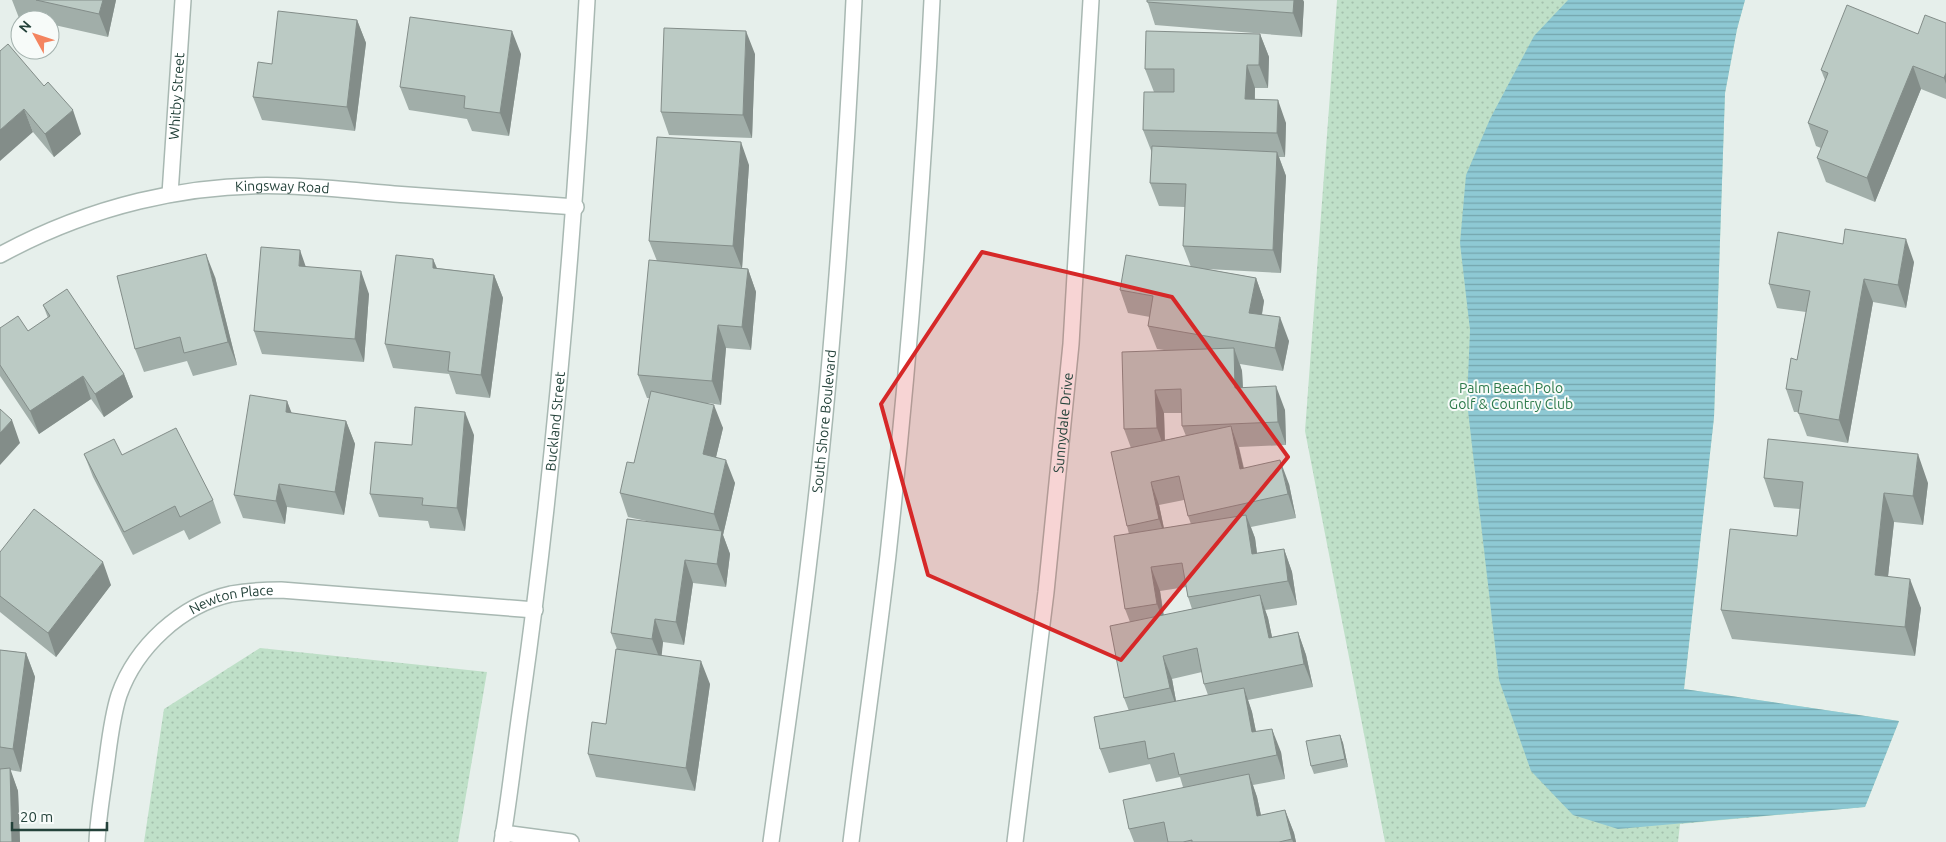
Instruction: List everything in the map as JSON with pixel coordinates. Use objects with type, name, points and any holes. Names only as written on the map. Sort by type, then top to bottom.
[{"type":"street","name":"Whitby Street","points":[[170,194],[183,0]]},
{"type":"street","name":"Buckland Street","points":[[502,837],[535,610],[563,356],[576,207],[588,0]]},
{"type":"street","name":"South Shore Boulevard","points":[[771,842],[810,559],[831,344],[848,129],[854,0]]},
{"type":"street","points":[[851,842],[888,557],[910,341],[926,125],[932,0]]},
{"type":"street","name":"Sunnydale Drive","points":[[1014,842],[1046,592],[1071,344],[1091,0]]},
{"type":"street","name":"Kingsway Road","points":[[0,255],[29,239],[97,212],[170,194],[239,186],[288,186],[576,207]]},
{"type":"street","name":"Newton Place","points":[[97,842],[113,719],[120,694],[130,671],[151,643],[183,615],[206,603],[230,594],[255,590],[281,590],[535,610]]},
{"type":"street","points":[[502,837],[571,842]]},
{"type":"highlighted area","points":[[982,252],[1172,297],[1288,457],[1121,660],[928,575],[881,404]]},
{"type":"green space","name":"Palm Beach Polo Golf & Country Club","points":[[1337,0],[1745,0],[1737,29],[1725,93],[1714,417],[1684,689],[1899,721],[1865,807],[1680,824],[1678,842],[1385,842],[1305,431]]},
{"type":"green space","points":[[260,648],[487,672],[458,842],[144,842],[164,709]]},
{"type":"water","points":[[1568,0],[1745,0],[1737,29],[1725,93],[1714,417],[1684,689],[1899,721],[1865,807],[1618,829],[1573,815],[1531,771],[1499,680],[1467,402],[1470,330],[1460,243],[1466,175],[1490,119],[1534,36]]},
{"type":"building","points":[[36,0],[103,0],[99,14]]},
{"type":"building","points":[[1147,0],[1294,0],[1293,13],[1147,2]]},
{"type":"building","points":[[1847,5],[1918,34],[1925,15],[1946,23],[1946,73],[1944,78],[1913,66],[1867,178],[1817,158],[1828,131],[1808,123],[1828,73],[1821,70]]},
{"type":"building","points":[[278,11],[357,20],[347,107],[253,97],[258,62],[272,64]]},
{"type":"building","points":[[410,17],[512,31],[500,113],[464,108],[465,96],[400,87]]},
{"type":"building","points":[[664,28],[746,31],[743,115],[661,112]]},
{"type":"building","points":[[1146,31],[1260,34],[1259,65],[1247,65],[1245,99],[1278,100],[1277,133],[1143,130],[1144,92],[1174,92],[1174,69],[1145,69]]},
{"type":"building","points":[[8,44],[10,46],[10,60],[22,60],[44,86],[48,82],[73,110],[45,134],[24,109],[0,130],[0,51]]},
{"type":"building","points":[[657,137],[741,142],[733,246],[649,241]]},
{"type":"building","points":[[1152,146],[1277,152],[1273,250],[1183,246],[1186,184],[1150,183]]},
{"type":"building","points":[[1845,229],[1906,239],[1898,285],[1864,279],[1839,420],[1798,413],[1802,391],[1786,389],[1791,358],[1797,360],[1810,291],[1769,284],[1778,232],[1843,244]]},
{"type":"building","points":[[261,247],[300,250],[299,266],[361,271],[355,339],[254,331]]},
{"type":"building","points":[[206,254],[228,342],[184,353],[180,337],[135,349],[117,276]]},
{"type":"building","points":[[396,255],[433,259],[433,268],[494,275],[481,375],[448,371],[450,352],[385,344]]},
{"type":"building","points":[[1126,255],[1256,278],[1249,313],[1280,317],[1275,348],[1148,326],[1153,296],[1120,290]]},
{"type":"building","points":[[649,260],[748,269],[742,327],[718,325],[712,381],[638,375]]},
{"type":"building","points":[[67,289],[124,374],[95,394],[83,376],[30,411],[0,365],[0,328],[18,316],[28,331],[50,316],[43,305]]},
{"type":"building","points":[[1234,348],[1235,388],[1276,386],[1278,422],[1182,426],[1181,389],[1155,390],[1157,428],[1124,429],[1122,352]]},
{"type":"building","points":[[651,391],[714,405],[703,454],[726,460],[714,514],[620,493],[627,462],[634,463]]},
{"type":"building","points":[[250,395],[287,401],[286,412],[346,421],[335,492],[279,484],[276,501],[234,495]]},
{"type":"building","points":[[415,407],[465,412],[457,508],[422,505],[423,498],[370,494],[375,442],[412,445]]},
{"type":"building","points":[[0,409],[12,420],[0,433]]},
{"type":"building","points":[[1231,426],[1240,469],[1280,460],[1288,494],[1188,516],[1179,476],[1151,482],[1159,519],[1127,526],[1111,452]]},
{"type":"building","points":[[176,428],[213,500],[180,517],[175,506],[124,532],[84,454],[114,439],[122,455]]},
{"type":"building","points":[[1768,439],[1918,454],[1913,496],[1884,493],[1875,575],[1910,579],[1905,627],[1721,610],[1730,529],[1797,536],[1803,482],[1764,478]]},
{"type":"building","points":[[34,509],[103,562],[48,633],[0,596],[0,552]]},
{"type":"building","points":[[1246,515],[1252,554],[1284,549],[1288,581],[1188,597],[1182,563],[1151,567],[1157,604],[1125,609],[1114,536]]},
{"type":"building","points":[[627,519],[722,531],[717,564],[685,560],[676,622],[655,619],[652,639],[611,633]]},
{"type":"building","points":[[1260,595],[1269,638],[1298,632],[1304,664],[1204,684],[1197,648],[1163,656],[1170,688],[1124,698],[1110,626]]},
{"type":"building","points":[[616,649],[701,661],[686,768],[588,754],[592,722],[606,724]]},
{"type":"building","points":[[0,650],[26,653],[13,749],[0,747]]},
{"type":"building","points":[[1244,688],[1252,732],[1272,729],[1277,755],[1179,775],[1174,753],[1148,759],[1145,741],[1100,749],[1094,717]]},
{"type":"building","points":[[1340,735],[1345,759],[1311,766],[1306,741]]},
{"type":"building","points":[[10,768],[12,842],[0,842],[0,769]]},
{"type":"building","points":[[1249,774],[1257,816],[1285,810],[1292,839],[1279,842],[1192,842],[1192,840],[1168,842],[1164,822],[1129,829],[1123,800]]}]
